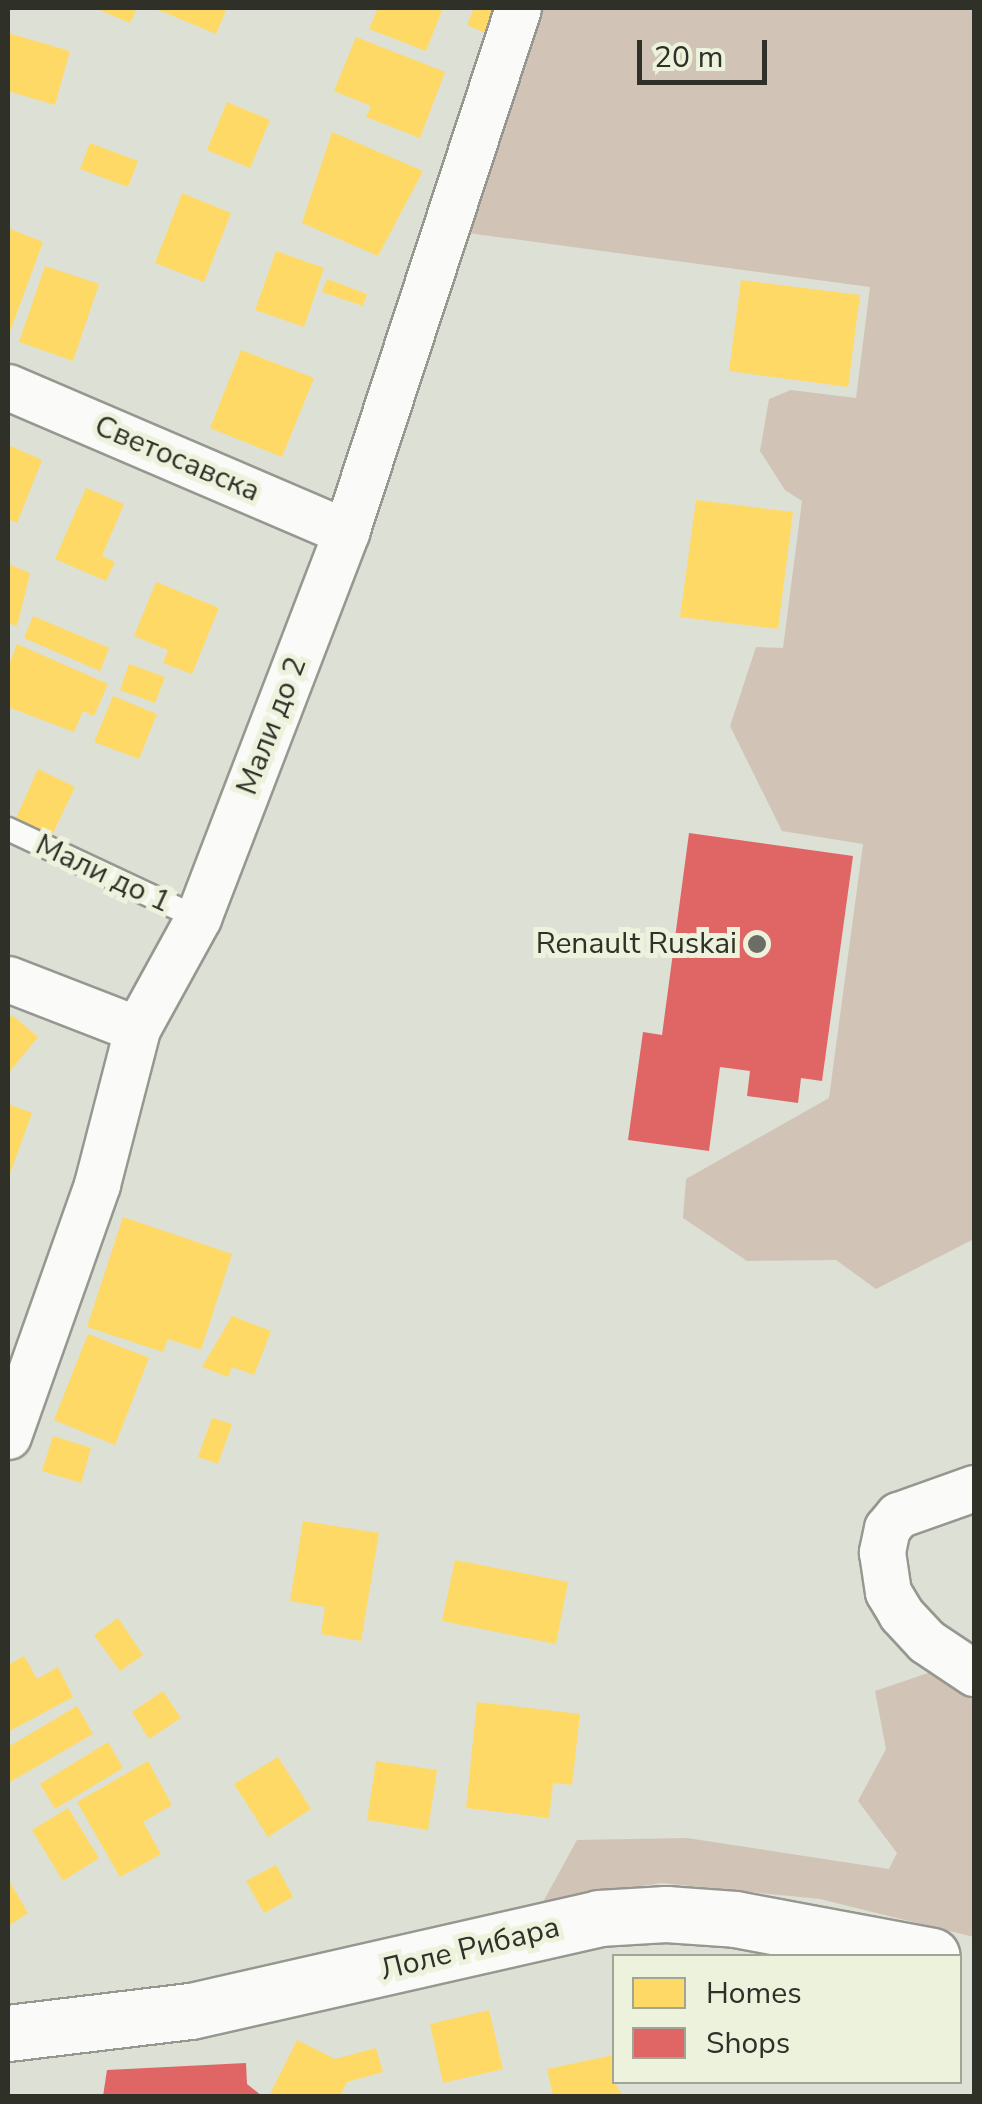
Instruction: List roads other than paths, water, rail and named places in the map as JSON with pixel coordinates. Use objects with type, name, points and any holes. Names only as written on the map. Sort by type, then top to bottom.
[{"type":"street","name":"Мали до 2","points":[[8,1436],[97,1184],[137,1029],[198,918],[346,532],[518,8]]},
{"type":"street","name":"Светосавска","points":[[8,387],[346,532]]},
{"type":"street","points":[[8,980],[137,1029]]},
{"type":"street","points":[[974,1488],[898,1515],[887,1528],[882,1552],[888,1592],[902,1614],[974,1673]]},
{"type":"street","name":"Лоле Рибара","points":[[8,2033],[191,2012],[599,1918],[666,1914],[736,1919],[921,1954]]},
{"type":"lane","name":"Мали до 1","points":[[8,829],[198,918]]},
{"type":"place","name":"Renault Ruskai","points":[[757,944]]}]
